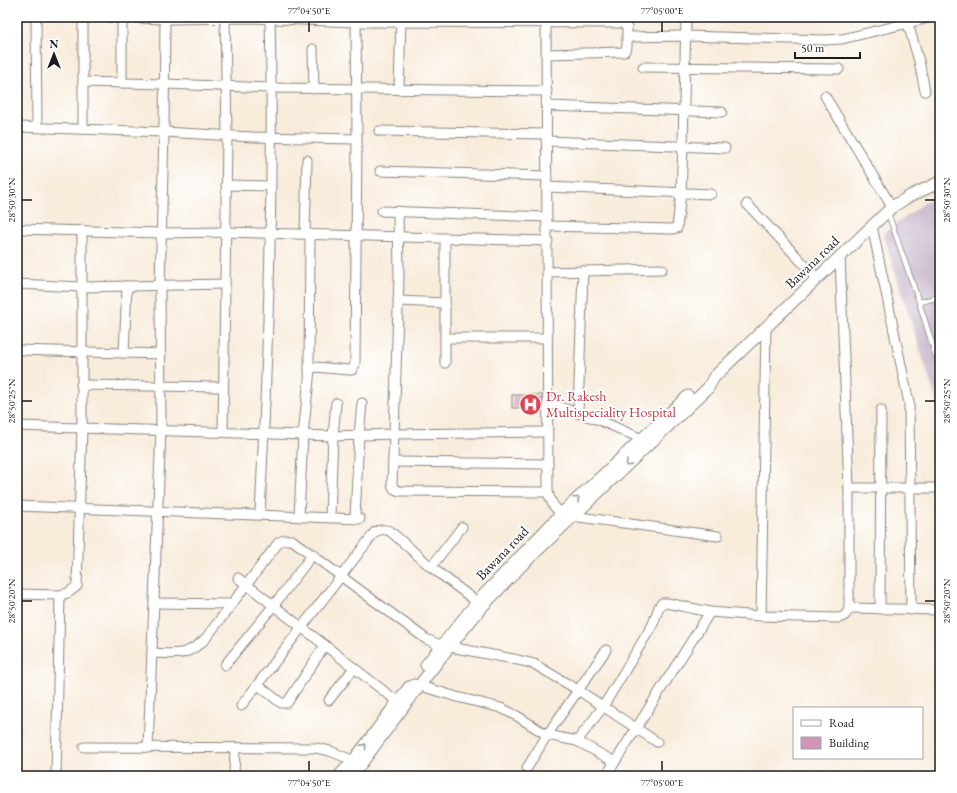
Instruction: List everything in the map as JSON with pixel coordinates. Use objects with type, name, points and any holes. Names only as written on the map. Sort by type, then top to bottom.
[{"type":"street","points":[[36,17],[37,128]]},
{"type":"street","points":[[83,17],[83,129]]},
{"type":"street","points":[[108,17],[165,19],[225,17],[356,20],[546,20],[624,24],[628,28],[627,47],[624,52],[547,54]]},
{"type":"street","points":[[223,432],[227,136],[225,17]]},
{"type":"street","points":[[382,211],[675,228],[677,225],[681,192],[686,17]]},
{"type":"street","points":[[628,37],[686,36],[824,40],[842,39],[933,17]]},
{"type":"street","points":[[122,18],[122,83]]},
{"type":"street","points":[[148,748],[161,430],[160,286],[165,19]]},
{"type":"street","points":[[260,514],[270,233],[272,88],[270,19]]},
{"type":"street","points":[[399,90],[401,19]]},
{"type":"street","points":[[309,373],[310,370],[315,367],[352,370],[354,367],[357,139],[356,20]]},
{"type":"street","points":[[546,20],[548,241],[547,432],[548,492],[551,503],[555,509],[572,516],[718,536]]},
{"type":"street","points":[[908,24],[919,61],[925,91]]},
{"type":"street","points":[[313,49],[314,89]]},
{"type":"street","points":[[643,67],[685,66],[839,69]]},
{"type":"street","points":[[83,82],[314,89],[547,91]]},
{"type":"street","points":[[825,96],[890,209]]},
{"type":"street","points":[[547,106],[722,112]]},
{"type":"street","points":[[17,127],[164,132],[227,136],[357,139]]},
{"type":"street","points":[[379,131],[546,138],[725,148]]},
{"type":"street","points":[[299,516],[303,434],[309,373],[307,160]]},
{"type":"street","points":[[380,171],[547,176]]},
{"type":"street","name":"Bawana road","points":[[339,776],[358,762],[476,602],[545,536],[572,516],[708,388],[714,377],[890,209],[910,196],[940,182]]},
{"type":"street","points":[[226,186],[270,186]]},
{"type":"street","points":[[547,187],[711,194]]},
{"type":"street","points":[[747,204],[817,278]]},
{"type":"street","points":[[398,211],[398,301],[393,487],[400,491],[548,492]]},
{"type":"street","points":[[872,226],[908,394],[910,422],[909,488],[911,610]]},
{"type":"street","points":[[17,229],[161,233],[226,232],[548,241]]},
{"type":"street","points":[[17,594],[68,593],[77,586],[82,428],[82,230]]},
{"type":"street","points":[[444,238],[445,363]]},
{"type":"street","points":[[577,741],[603,707],[653,624],[659,607],[662,604],[668,603],[710,612],[761,616],[838,618],[847,614],[849,608],[849,488],[840,256]]},
{"type":"street","points":[[548,272],[662,269]]},
{"type":"street","points":[[578,413],[583,271]]},
{"type":"street","points":[[17,284],[81,287],[225,284]]},
{"type":"street","points":[[124,353],[127,286]]},
{"type":"street","points":[[398,301],[445,303]]},
{"type":"street","points":[[761,616],[766,327]]},
{"type":"street","points":[[445,338],[548,338]]},
{"type":"street","points":[[17,350],[161,354]]},
{"type":"street","name":"Bawana road","points":[[444,646],[521,566],[562,513],[702,384],[708,379],[714,377]]},
{"type":"street","points":[[81,386],[223,388]]},
{"type":"street","points":[[330,517],[333,436],[336,403]]},
{"type":"street","points":[[17,506],[358,518],[358,435],[362,403]]},
{"type":"street","points":[[548,403],[599,420],[642,439]]},
{"type":"street","points":[[880,609],[881,410]]},
{"type":"street","points":[[17,426],[333,436],[547,432]]},
{"type":"street","points":[[393,462],[548,464]]},
{"type":"street","points":[[849,488],[940,488]]},
{"type":"street","points":[[431,567],[462,527]]},
{"type":"street","points":[[241,706],[375,532],[379,530],[390,531],[431,567],[476,602]]},
{"type":"street","points":[[152,653],[180,654],[187,653],[198,647],[280,542],[284,540],[292,540],[313,554],[426,639],[444,646],[534,664],[578,690],[657,742]]},
{"type":"street","points":[[225,665],[313,554]]},
{"type":"street","points":[[238,578],[398,702]]},
{"type":"street","points":[[56,776],[60,594]]},
{"type":"street","points":[[154,604],[232,604]]},
{"type":"street","points":[[849,608],[940,610]]},
{"type":"street","points":[[606,776],[710,612]]},
{"type":"street","points":[[258,685],[281,703],[287,703],[325,645]]},
{"type":"street","points":[[527,768],[547,735],[606,650]]},
{"type":"street","points":[[329,700],[354,668]]},
{"type":"street","points":[[416,684],[501,708],[547,735],[577,741],[615,762]]},
{"type":"street","name":"Bawana road","points":[[352,776],[358,762],[398,702],[416,684]]},
{"type":"street","points":[[84,747],[323,748],[358,762]]},
{"type":"street","points":[[234,776],[235,748]]},
{"type":"lane","points":[[890,209],[940,369]]},
{"type":"lane","points":[[919,302],[940,297]]},
{"type":"shaded area","points":[[940,197],[940,412],[883,234],[924,203]]},
{"type":"building","points":[[512,395],[544,395],[544,408],[512,408]]},
{"type":"place","name":"Dr. Rakesh Multispeciality Hospital","points":[[530,404]]}]
